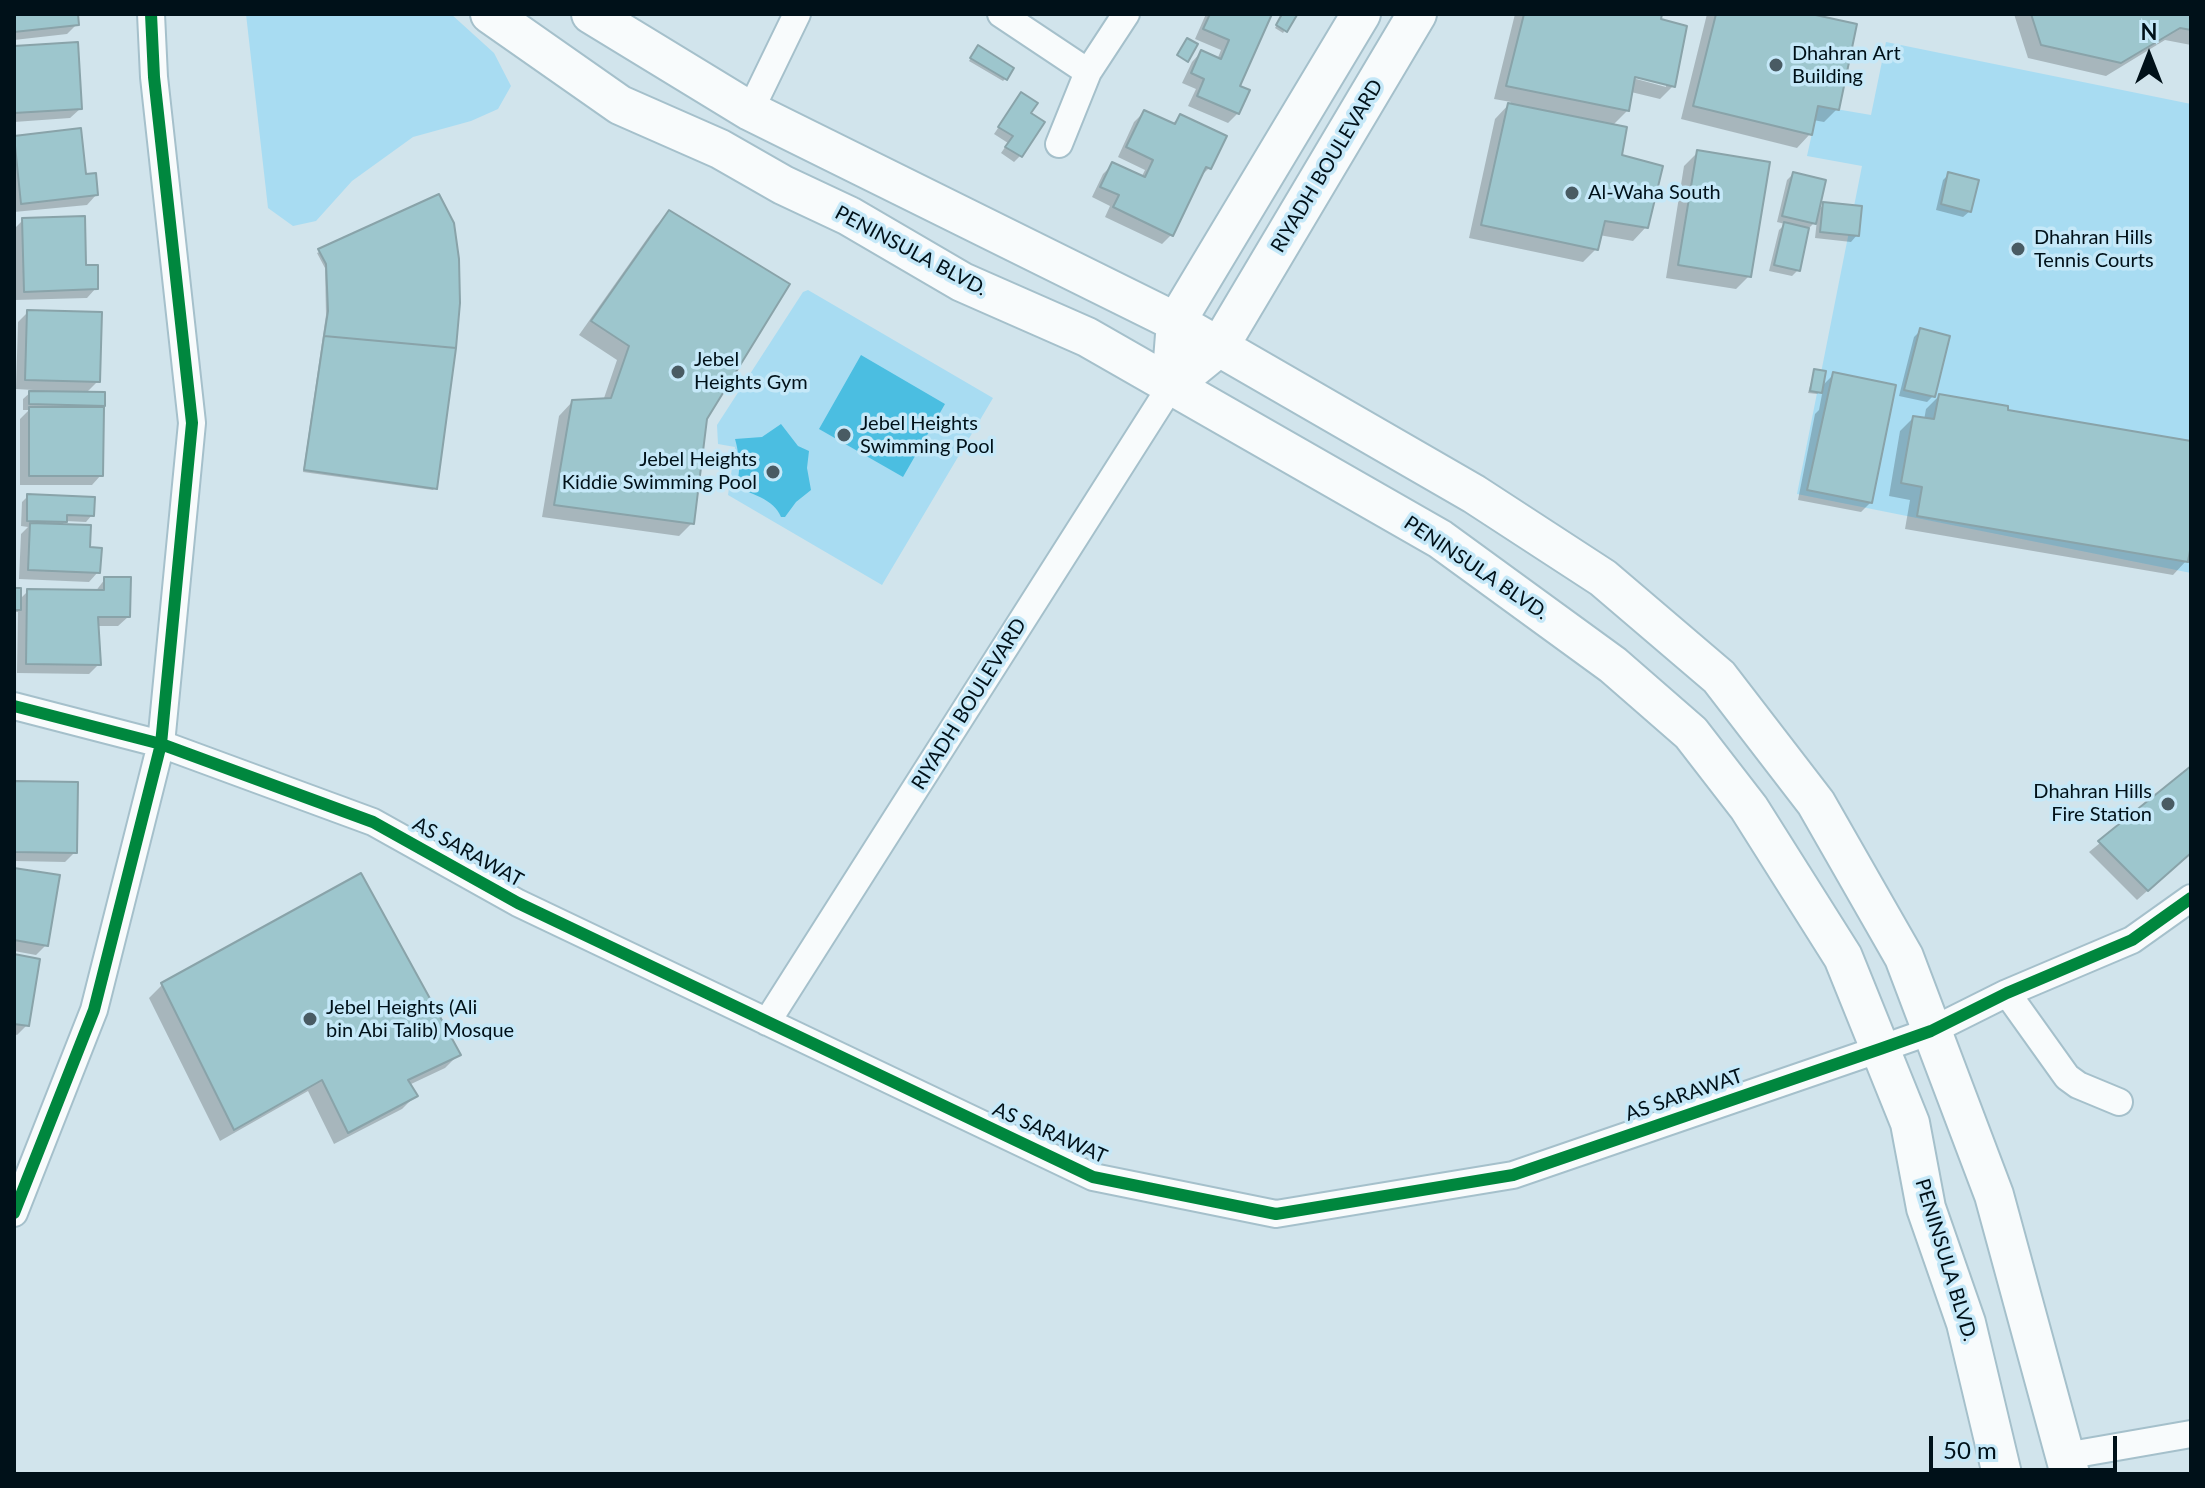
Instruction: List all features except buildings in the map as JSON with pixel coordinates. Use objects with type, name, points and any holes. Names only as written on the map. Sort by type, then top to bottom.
[{"type":"main road","name":"PENINSULA BLVD.","points":[[490,14],[620,105],[720,149],[783,185],[849,216],[962,282],[1087,337],[1440,539],[1613,665],[1691,733],[1749,808],[1843,957],[1910,1123],[1926,1208],[1966,1323],[2002,1474]]},
{"type":"main road","points":[[591,14],[750,111],[1176,322],[1474,494],[1603,578],[1719,677],[1816,803],[1904,957],[1994,1195],[2068,1465]]},
{"type":"main road","name":"RIYADH BOULEVARD","points":[[1171,386],[1176,322],[1361,14]]},
{"type":"main road","name":"RIYADH BOULEVARD","points":[[1171,386],[1219,347],[1417,14]]},
{"type":"street","points":[[14,1213],[94,1010],[161,744],[192,423],[154,77],[151,14]]},
{"type":"street","points":[[750,111],[797,14]]},
{"type":"street","points":[[1001,14],[1088,72]]},
{"type":"street","points":[[1059,144],[1088,72],[1126,14]]},
{"type":"street","name":"RIYADH BOULEVARD","points":[[767,1022],[1171,386]]},
{"type":"street","name":"AS SARAWAT","points":[[14,706],[161,744],[373,822],[518,903],[1093,1177],[1276,1214],[1513,1175],[1880,1049],[1931,1031],[2007,993],[2132,940],[2191,898]]},
{"type":"street","points":[[2007,993],[2067,1077],[2078,1085],[2119,1102]]},
{"type":"street","points":[[2068,1465],[2191,1434]]},
{"type":"shaded area","points":[[246,14],[451,14],[494,53],[511,86],[498,109],[471,121],[413,137],[352,181],[316,221],[293,226],[268,208]]},
{"type":"shaded area","name":"Dhahran Hills Tennis Courts","points":[[1886,42],[2191,104],[2191,573],[1797,494],[1862,166],[1807,156],[1818,106],[1871,115]]},
{"type":"shaded area","name":"Jebel Heights Swimming Pool","points":[[808,290],[993,398],[882,585],[728,495],[735,447],[718,444],[717,425],[803,292]]},
{"type":"water","name":"Jebel Heights Swimming Pool","points":[[861,355],[945,404],[903,477],[819,429]]},
{"type":"water","name":"Jebel Heights Kiddie Swimming Pool","points":[[781,424],[798,446],[809,451],[807,468],[811,490],[796,502],[785,517],[781,517],[767,501],[735,487],[739,457],[735,439],[762,437]]},
{"type":"cycle path","points":[[14,1213],[94,1010],[161,744],[192,423],[154,77],[151,14]]},
{"type":"cycle path","points":[[14,706],[161,744],[373,822],[518,903],[1093,1177],[1276,1214],[1513,1175],[1880,1049],[1931,1031],[2007,993],[2132,940],[2191,898]]},
{"type":"place","name":"Dhahran Art Building","points":[[1776,65]]},
{"type":"place","name":"Al-Waha South","points":[[1572,193]]},
{"type":"place","name":"Dhahran Hills Tennis Courts","points":[[2018,249]]},
{"type":"place","name":"Jebel Heights Gym","points":[[678,372]]},
{"type":"place","name":"Jebel Heights Swimming Pool","points":[[844,435]]},
{"type":"place","name":"Jebel Heights Kiddie Swimming Pool","points":[[773,472]]},
{"type":"place","name":"Dhahran Hills Fire Station","points":[[2168,804]]},
{"type":"place","name":"Jebel Heights (Ali bin Abi Talib) Mosque","points":[[310,1019]]}]
